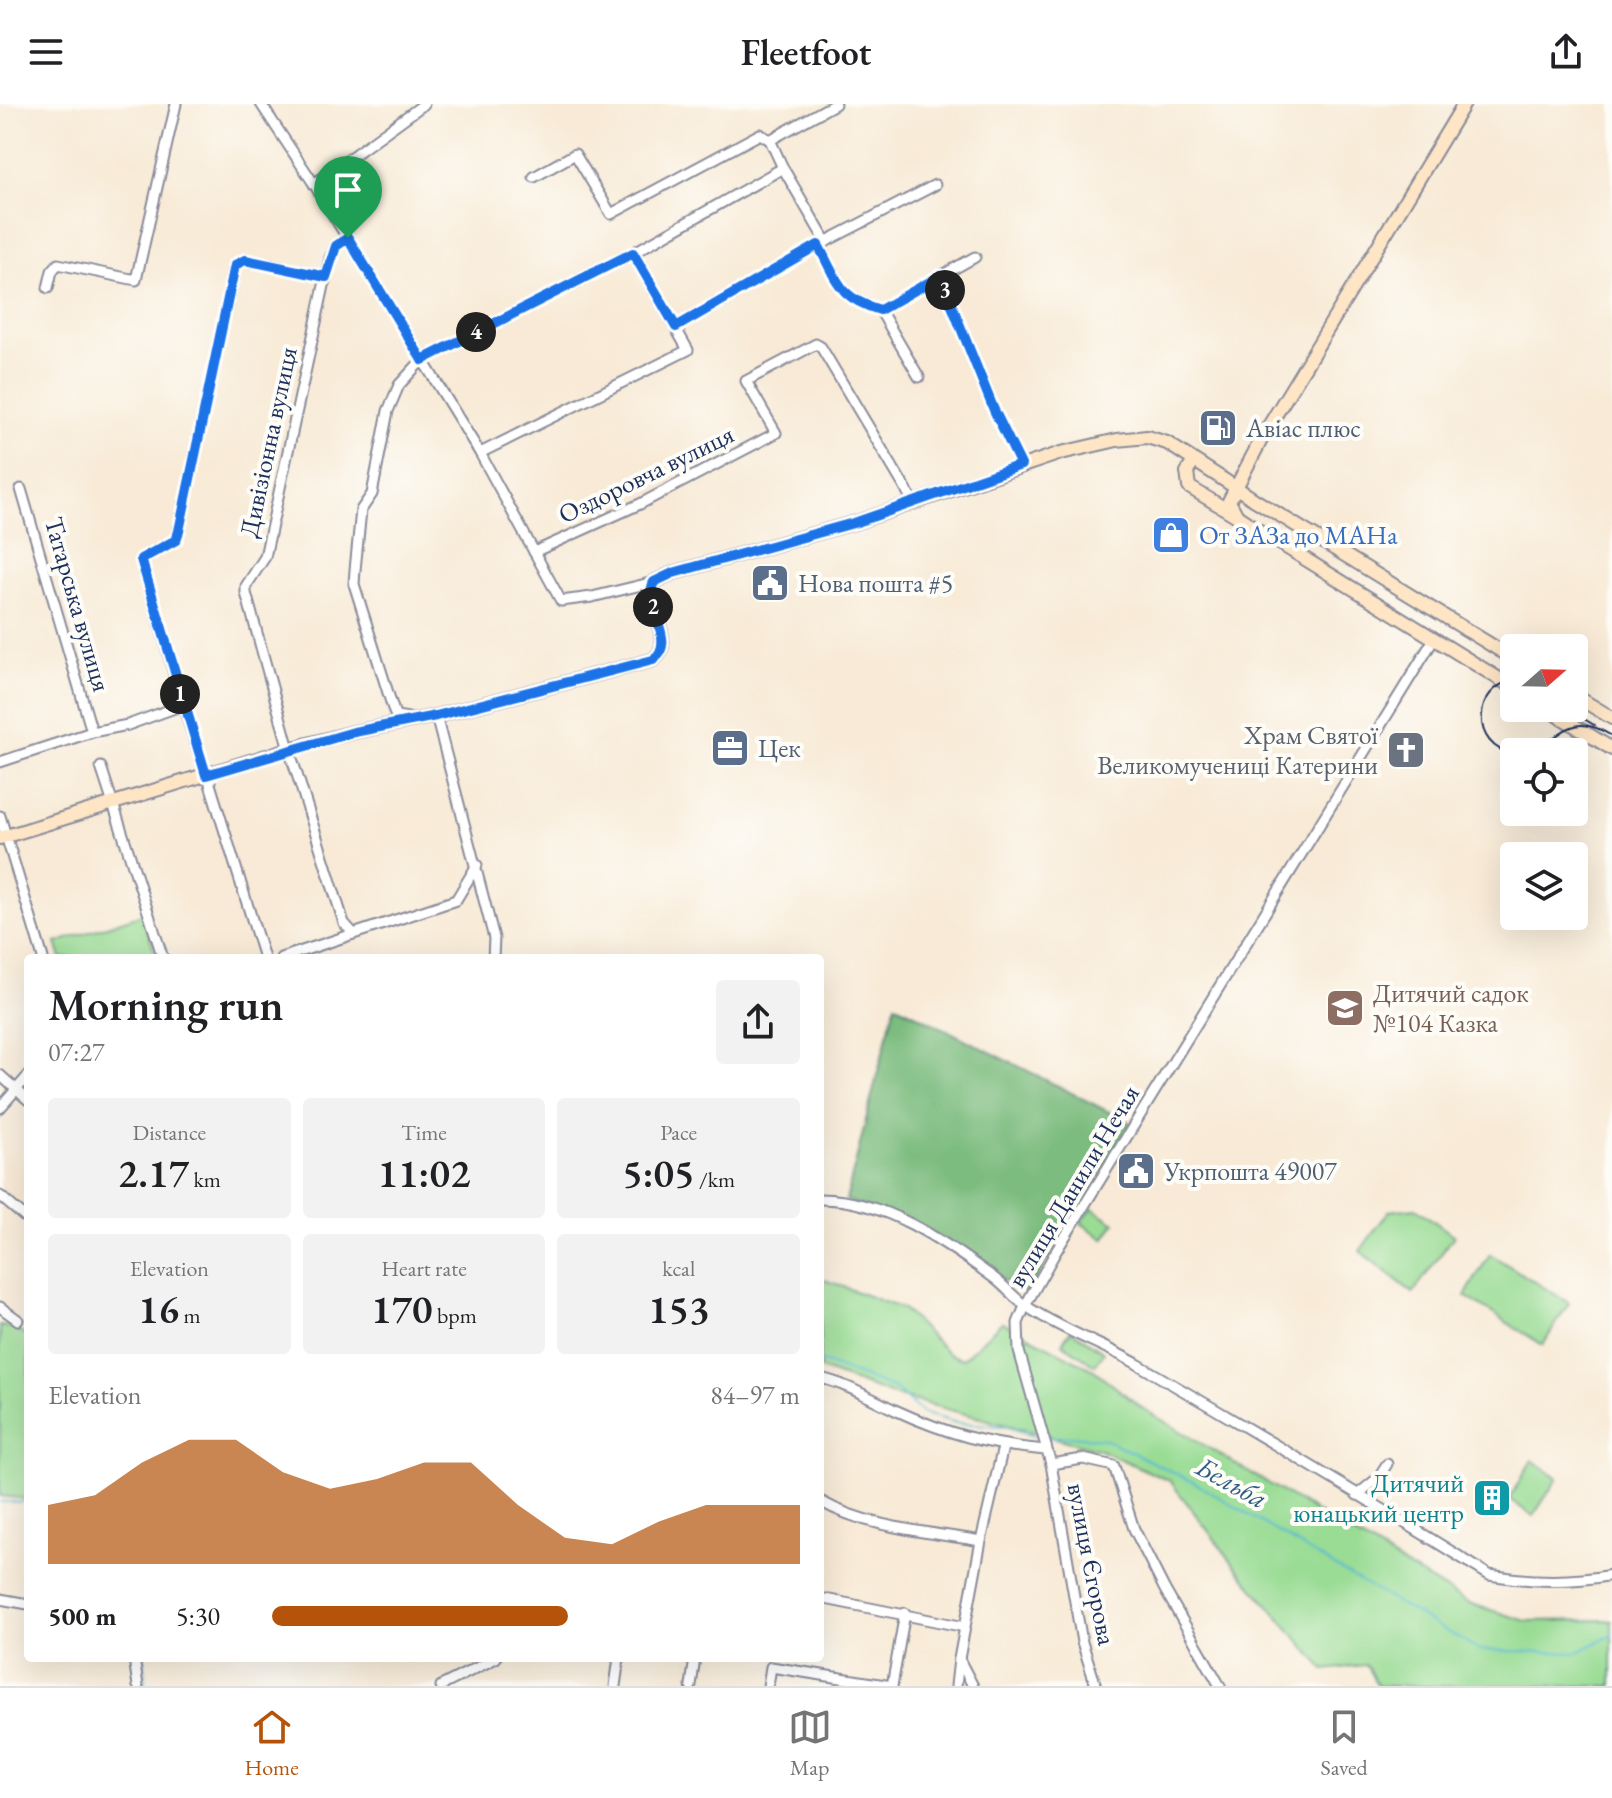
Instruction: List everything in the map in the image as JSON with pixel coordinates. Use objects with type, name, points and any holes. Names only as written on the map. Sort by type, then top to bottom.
[{"type":"street","points":[[48,288],[52,271],[58,264],[136,280],[176,104]]},
{"type":"street","points":[[261,104],[348,238],[480,453],[561,601],[654,582],[673,573],[857,522],[1021,465],[1104,442],[1138,437],[1167,443],[1500,650]]},
{"type":"street","points":[[314,184],[424,104]]},
{"type":"street","points":[[770,140],[835,104]]},
{"type":"street","points":[[1237,516],[1229,501],[1235,486],[1464,104]]},
{"type":"street","points":[[534,177],[575,154],[611,214],[760,134],[770,140],[846,296],[860,305],[880,310],[975,257]]},
{"type":"street","points":[[415,719],[400,717],[394,712],[354,584],[361,510],[372,494],[388,411],[399,385],[422,360],[633,253],[783,168]]},
{"type":"street","points":[[676,327],[822,243],[935,185]]},
{"type":"street","name":"Дивізіонна вулиця","points":[[348,238],[336,246],[326,277],[265,557],[246,586],[289,749],[344,923],[353,933]]},
{"type":"street","points":[[480,453],[688,350],[633,253]]},
{"type":"street","points":[[263,954],[208,774],[183,705],[141,559],[176,540],[179,531],[235,265],[245,260],[326,277]]},
{"type":"street","points":[[940,276],[994,410],[1021,465]]},
{"type":"street","points":[[880,310],[919,377]]},
{"type":"street","name":"Оздоровча вулиця","points":[[534,552],[640,504],[776,433],[746,381],[818,345],[914,503]]},
{"type":"street","points":[[1194,461],[1187,472],[1189,487],[1500,679]]},
{"type":"street","name":"Татарська вулиця","points":[[21,489],[92,732]]},
{"type":"street","points":[[3,837],[289,749],[436,716],[653,660],[663,648],[649,597],[654,582]]},
{"type":"street","points":[[1408,624],[1421,600]]},
{"type":"street","name":"вулиця Данили Нечая","points":[[1434,639],[1025,1306],[1137,1364],[1489,1575],[1529,1581],[1576,1582],[1612,1575]]},
{"type":"street","points":[[1588,703],[1612,718]]},
{"type":"street","points":[[0,762],[92,732],[128,725],[183,705]]},
{"type":"street","points":[[436,716],[477,865],[494,938],[493,954]]},
{"type":"street","points":[[1569,722],[1612,749]]},
{"type":"street","points":[[101,767],[162,954]]},
{"type":"street","points":[[0,816],[3,837],[42,954]]},
{"type":"street","points":[[293,954],[456,900],[477,865]]},
{"type":"street","points":[[0,1075],[24,1097]]},
{"type":"street","points":[[0,1108],[24,1081]]},
{"type":"street","points":[[0,1196],[24,1217]]},
{"type":"street","points":[[824,1199],[842,1199],[874,1206],[901,1220],[957,1252],[997,1280],[1025,1306]]},
{"type":"street","name":"вулиця Єгорова","points":[[1025,1306],[1018,1323],[1019,1351],[1051,1464],[1082,1642],[1096,1686]]},
{"type":"street","points":[[0,1307],[18,1320]]},
{"type":"street","points":[[824,1379],[841,1383],[896,1411],[978,1442],[1003,1447],[1045,1448]]},
{"type":"street","points":[[956,1686],[981,1541],[1003,1447]]},
{"type":"street","points":[[1051,1464],[1083,1459],[1114,1466],[1134,1529],[1220,1686]]},
{"type":"street","points":[[1357,1495],[1378,1478],[1387,1464]]},
{"type":"street","points":[[824,1503],[840,1512],[907,1529],[981,1541]]},
{"type":"street","points":[[0,1599],[24,1603]]},
{"type":"street","points":[[824,1599],[965,1627]]},
{"type":"street","points":[[768,1686],[771,1667],[828,1681],[892,1686],[905,1613]]},
{"type":"street","points":[[959,1659],[973,1686]]},
{"type":"street","points":[[135,1662],[138,1686]]},
{"type":"street","points":[[441,1686],[488,1662]]},
{"type":"street","points":[[615,1686],[618,1662]]},
{"type":"street","points":[[691,1686],[694,1662]]},
{"type":"green space","points":[[142,914],[156,954],[60,954],[56,943]]},
{"type":"green space","points":[[895,1004],[1131,1123],[1027,1294],[896,1218],[846,1200]]},
{"type":"green space","points":[[1092,1208],[1115,1223],[1104,1239],[1081,1223]]},
{"type":"green space","points":[[1416,1208],[1454,1236],[1413,1293],[1360,1251],[1389,1211]]},
{"type":"green space","points":[[1490,1254],[1569,1303],[1543,1345],[1465,1296]]},
{"type":"green space","points":[[824,1279],[903,1309],[949,1354],[963,1359],[1002,1322],[1094,1370],[1142,1408],[1468,1603],[1526,1621],[1612,1620],[1612,1686],[1378,1686],[1366,1665],[1325,1670],[1243,1576],[1170,1481],[1100,1450],[890,1394],[824,1370]]},
{"type":"green space","points":[[0,1326],[24,1334],[24,1499],[0,1496]]},
{"type":"green space","points":[[1071,1330],[1104,1352],[1095,1365],[1062,1343]]},
{"type":"green space","points":[[1532,1460],[1558,1478],[1533,1516],[1509,1499]]},
{"type":"waterway","name":"Бельба","points":[[824,1362],[895,1389],[922,1413],[957,1423],[1006,1426],[1039,1438]]},
{"type":"waterway","name":"Бельба","points":[[1046,1438],[1105,1439],[1201,1486],[1479,1650],[1576,1653],[1612,1635]]},
{"type":"waterway","name":"Бельба","points":[[0,1502],[24,1501]]},
{"type":"waterway","points":[[145,1662],[145,1686]]},
{"type":"tram line","points":[[1500,685],[1490,694],[1482,717],[1490,741],[1500,749]]},
{"type":"tram line","points":[[1588,721],[1594,725]]},
{"type":"tram line","points":[[1554,738],[1577,725],[1586,725],[1612,736]]},
{"type":"place","name":"Авіас плюс","points":[[1218,428]]},
{"type":"place","name":"От ЗАЗа до МАНа","points":[[1171,535]]},
{"type":"place","name":"Нова пошта #5","points":[[770,583]]},
{"type":"place","name":"Цек","points":[[730,748]]},
{"type":"place","name":"Храм Святої Великомучениці Катерини","points":[[1406,750]]},
{"type":"place","name":"Дитячий садок №104 Казка","points":[[1345,1008]]},
{"type":"place","name":"Укрпошта 49007","points":[[1136,1171]]},
{"type":"place","name":"Дитячий юнацький центр","points":[[1492,1498]]},
{"type":"route","points":[[348,238],[422,360],[633,253],[676,327],[818,245],[846,296],[860,305],[880,310],[940,276],[994,410],[1021,465],[857,522],[673,573],[654,582],[649,597],[663,648],[653,660],[436,716],[354,732],[206,775],[141,559],[176,540],[179,531],[235,265],[245,260],[326,277],[336,246],[348,238]]}]
